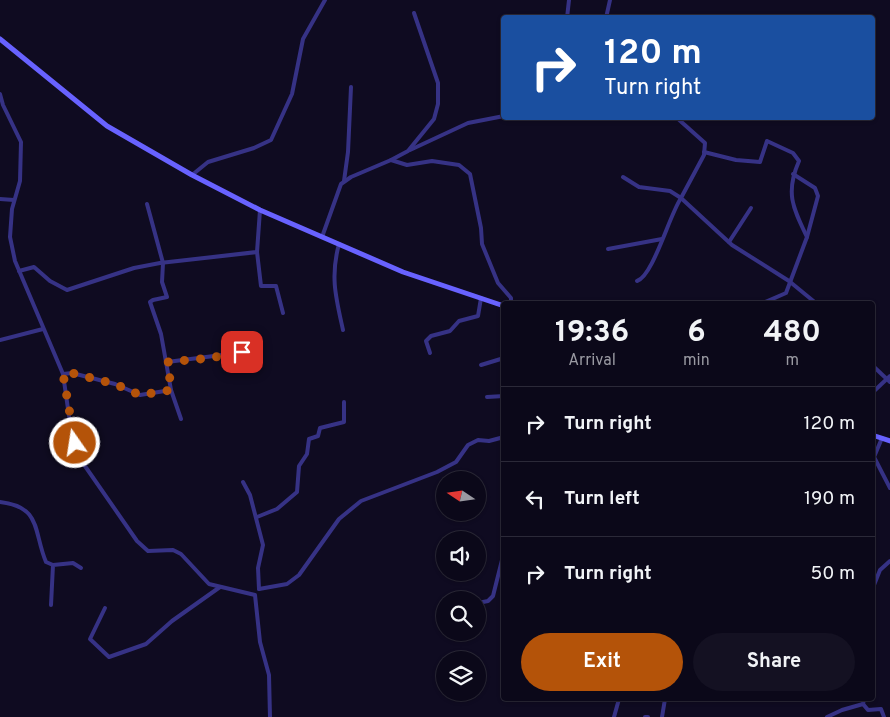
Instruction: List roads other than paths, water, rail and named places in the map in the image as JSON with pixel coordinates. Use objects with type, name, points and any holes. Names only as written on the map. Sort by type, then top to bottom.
[{"type":"main road","points":[[0,39],[107,126],[192,175],[260,210],[403,272],[501,305]]},
{"type":"main road","points":[[875,436],[890,442]]},
{"type":"street","points":[[192,175],[208,162],[254,148],[271,140],[292,94],[304,39],[325,0]]},
{"type":"street","points":[[567,15],[569,0]]},
{"type":"street","points":[[607,15],[610,0]]},
{"type":"street","points":[[408,151],[434,119],[438,104],[438,83],[414,13]]},
{"type":"street","points":[[344,181],[348,152],[351,87]]},
{"type":"street","points":[[0,94],[5,110],[21,142],[20,180],[14,200],[10,237],[19,271],[63,374],[71,430],[78,456],[137,541],[148,551],[173,550],[181,554],[209,584],[255,595]]},
{"type":"street","points":[[0,115],[5,110]]},
{"type":"street","points":[[322,237],[330,211],[344,181],[468,123],[501,117]]},
{"type":"street","points":[[637,281],[646,274],[662,240],[673,210],[704,152],[705,143],[679,120]]},
{"type":"street","points":[[704,152],[736,160],[760,162],[768,142],[793,153],[799,161],[793,174],[792,207],[806,238]]},
{"type":"street","points":[[391,160],[407,165],[432,161],[459,165],[470,174],[481,228],[482,244],[498,282],[511,298],[510,301]]},
{"type":"street","points":[[768,301],[786,293],[806,238],[818,196],[815,188],[793,174]]},
{"type":"street","points":[[623,177],[639,187],[670,191],[681,198],[729,242],[789,281],[814,301]]},
{"type":"street","points":[[0,200],[14,200]]},
{"type":"street","points":[[147,204],[163,263],[162,282],[167,298],[150,302],[162,334],[171,390],[181,419]]},
{"type":"street","points":[[729,242],[751,208]]},
{"type":"street","points":[[260,210],[257,252],[261,286],[276,286],[283,313]]},
{"type":"street","points":[[608,249],[662,240]]},
{"type":"street","points":[[339,244],[333,265],[334,288],[343,330]]},
{"type":"street","points":[[19,271],[34,268],[50,281],[67,290],[134,268],[257,252]]},
{"type":"street","points":[[430,353],[426,341],[431,336],[450,331],[459,320],[478,316],[481,298]]},
{"type":"street","points":[[0,340],[43,329]]},
{"type":"street","points":[[168,362],[253,351]]},
{"type":"street","points":[[481,365],[501,359]]},
{"type":"street","points":[[875,367],[889,379],[875,391]]},
{"type":"street","points":[[63,374],[72,373],[115,384],[140,395],[171,390]]},
{"type":"street","points":[[488,397],[501,396]]},
{"type":"street","points":[[257,517],[278,508],[297,492],[299,466],[307,454],[309,439],[318,436],[320,428],[344,422],[344,402]]},
{"type":"street","points":[[259,589],[287,584],[299,575],[339,519],[361,501],[437,472],[456,462],[468,445],[473,442],[501,437]]},
{"type":"street","points":[[875,455],[882,438]]},
{"type":"street","points":[[875,459],[890,488]]},
{"type":"street","points":[[243,482],[250,495],[257,517],[263,545],[258,568],[259,589],[255,595],[260,642],[269,675],[270,717]]},
{"type":"street","points":[[0,502],[16,504],[34,519],[39,547],[46,562],[52,565],[73,563],[81,568]]},
{"type":"street","points":[[875,582],[880,570],[890,561]]},
{"type":"street","points":[[486,601],[493,596],[501,564]]},
{"type":"street","points":[[51,605],[52,565]]},
{"type":"street","points":[[104,608],[90,639],[109,657],[146,644],[172,621],[220,587]]},
{"type":"street","points":[[614,717],[618,701]]},
{"type":"street","points":[[662,717],[665,701]]},
{"type":"street","points":[[827,717],[863,704]]},
{"type":"street","points":[[863,704],[868,710],[881,709],[884,717]]}]
